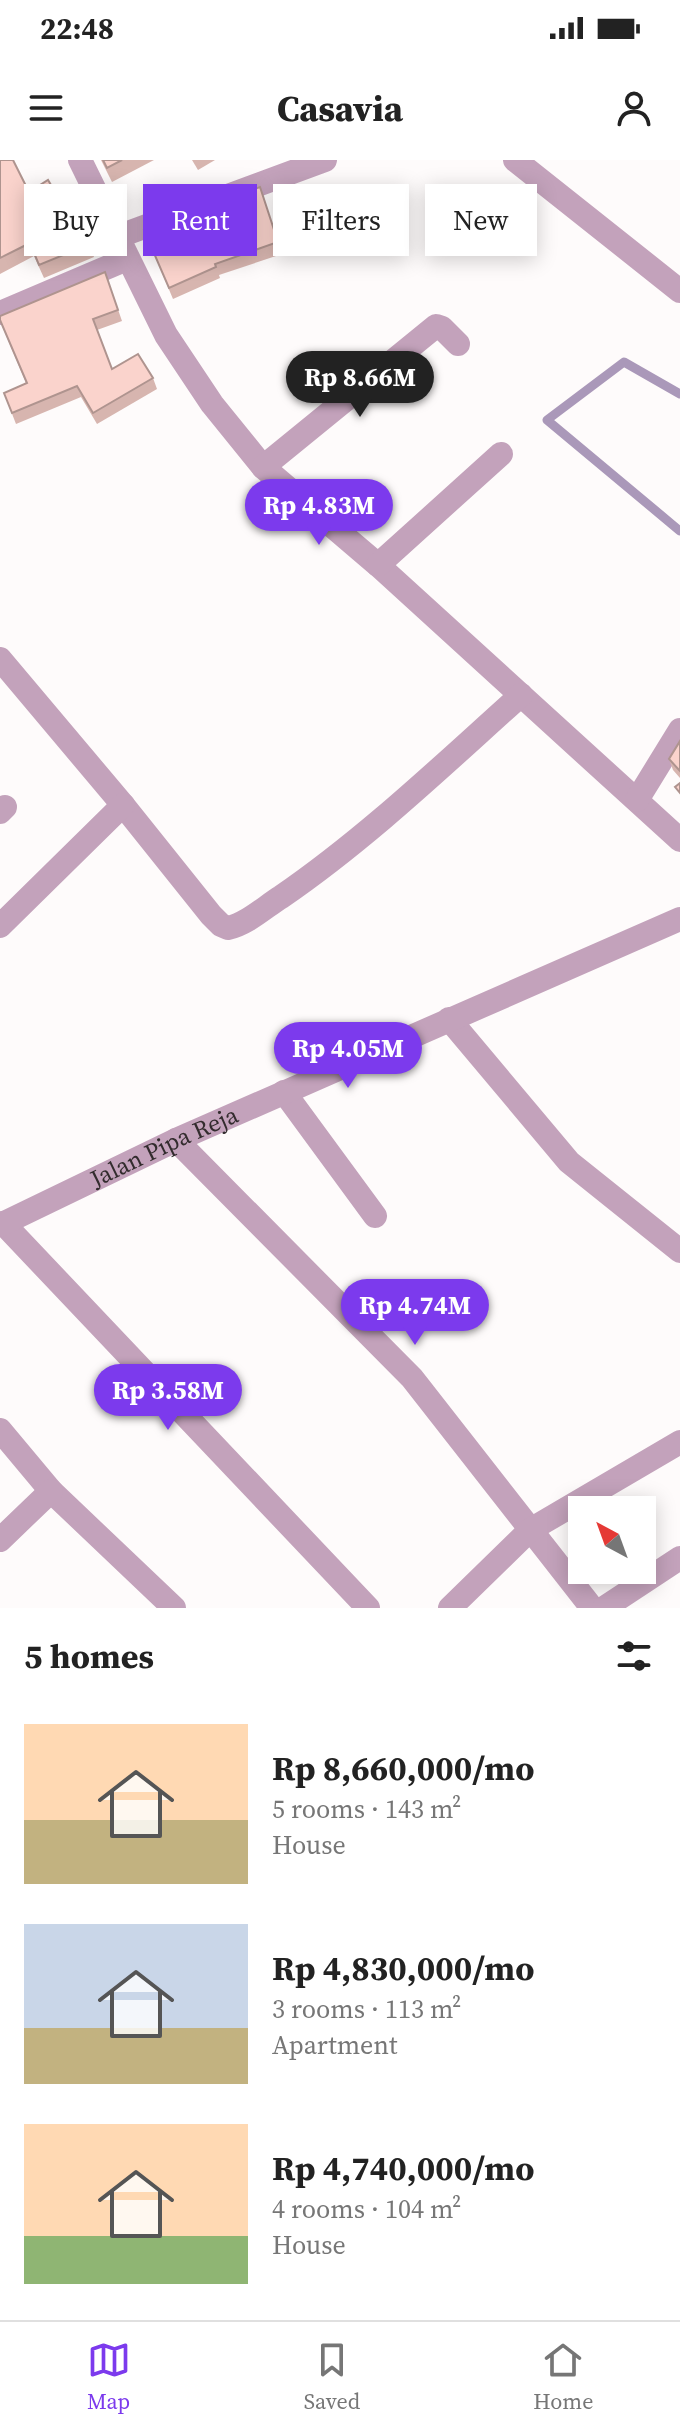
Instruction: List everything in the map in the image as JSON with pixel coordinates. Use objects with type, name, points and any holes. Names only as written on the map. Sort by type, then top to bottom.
[{"type":"street","points":[[80,160],[91,184]]},
{"type":"street","points":[[127,246],[325,160]]},
{"type":"street","points":[[515,160],[680,291]]},
{"type":"street","points":[[0,313],[107,256]]},
{"type":"street","points":[[126,256],[166,335],[212,404],[263,467],[378,565],[680,840]]},
{"type":"street","points":[[263,467],[436,326],[458,344]]},
{"type":"street","points":[[378,565],[501,454]]},
{"type":"street","points":[[0,659],[211,915],[221,925],[232,927],[304,881],[403,801],[521,695]]},
{"type":"street","points":[[637,800],[680,730]]},
{"type":"street","points":[[0,926],[123,805]]},
{"type":"street","name":"Jalan Pipa Reja","points":[[1,1224],[176,1140],[680,919]]},
{"type":"street","points":[[449,1019],[569,1162],[680,1251]]},
{"type":"street","points":[[284,1092],[375,1216]]},
{"type":"street","points":[[176,1140],[412,1378],[592,1608]]},
{"type":"street","points":[[1,1224],[368,1608]]},
{"type":"street","points":[[0,1430],[51,1491],[174,1608]]},
{"type":"street","points":[[450,1608],[530,1530],[680,1442]]},
{"type":"street","points":[[0,1540],[51,1491]]},
{"type":"street","points":[[604,1608],[680,1558]]},
{"type":"building","points":[[0,160],[13,160],[25,184],[24,246],[0,258]]},
{"type":"building","points":[[103,160],[122,160],[107,168]]},
{"type":"building","points":[[260,187],[273,227],[273,244],[257,249],[257,188]]},
{"type":"building","points":[[35,256],[61,256],[39,265]]},
{"type":"building","points":[[155,256],[238,256],[215,264],[216,267],[169,288]]},
{"type":"building","points":[[105,272],[118,310],[93,319],[112,369],[138,354],[153,378],[93,413],[77,386],[12,413],[4,393],[27,383],[0,316]]},
{"type":"building","points":[[680,741],[680,771],[669,759]]},
{"type":"waterway","points":[[680,394],[624,362],[547,420],[680,531]]}]
